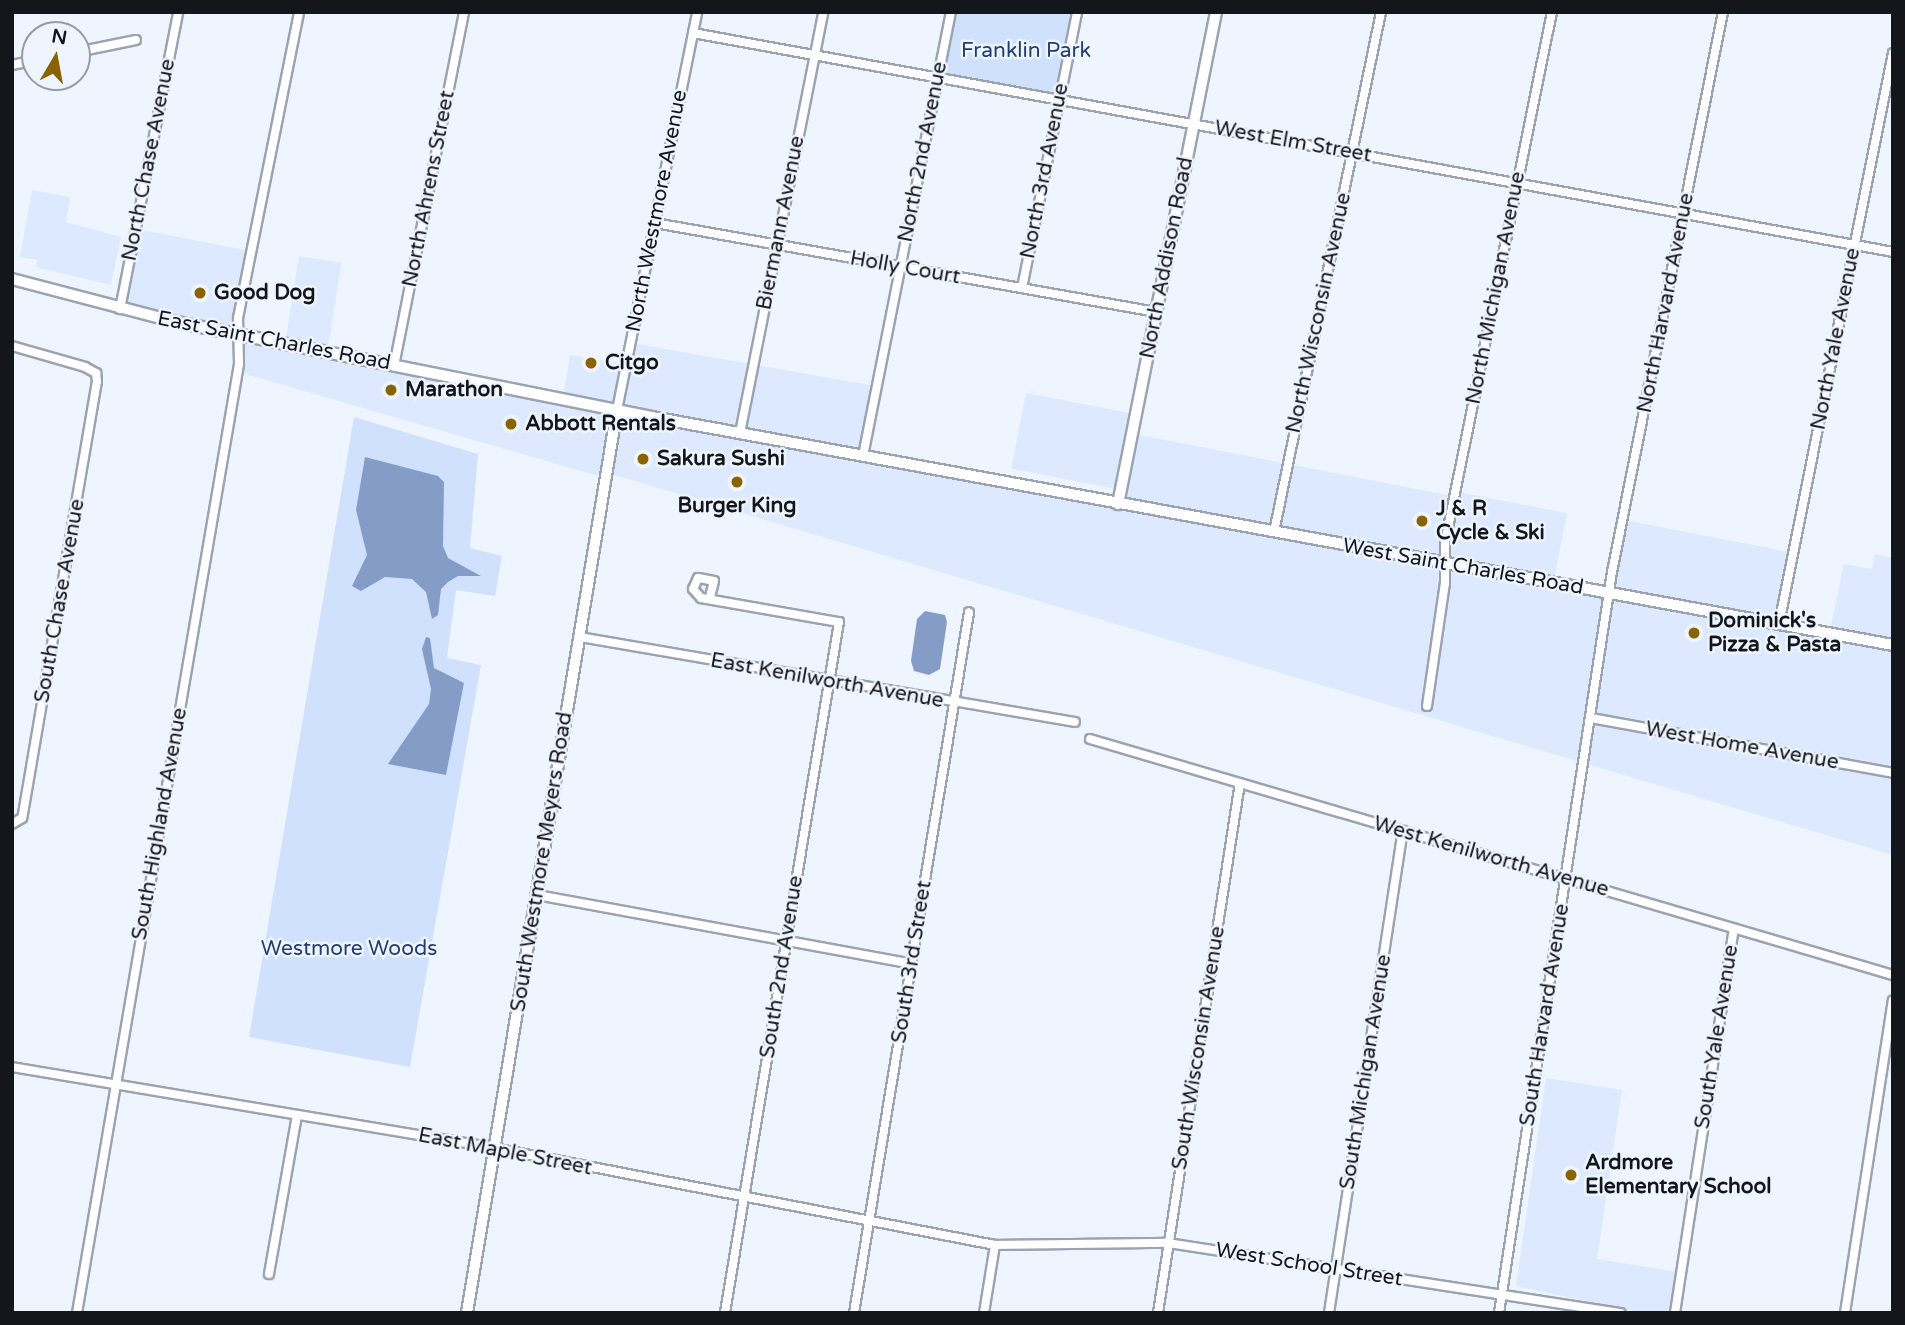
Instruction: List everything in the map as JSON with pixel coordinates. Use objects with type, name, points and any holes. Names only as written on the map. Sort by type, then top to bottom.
[{"type":"main road","name":"North Addison Road","points":[[1118,503],[1216,12]]},
{"type":"main road","name":"East Saint Charles Road","points":[[12,279],[120,309],[239,336],[1034,488]]},
{"type":"main road","name":"South Westmore Meyers Road","points":[[467,1313],[617,410]]},
{"type":"main road","name":"West Saint Charles Road","points":[[1034,488],[1893,645]]},
{"type":"street","name":"North Chase Avenue","points":[[120,309],[178,12]]},
{"type":"street","name":"South Highland Avenue","points":[[77,1313],[239,363],[238,318],[299,12]]},
{"type":"street","name":"North Ahrens Street","points":[[394,366],[464,12]]},
{"type":"street","name":"North Westmore Avenue","points":[[617,410],[697,12]]},
{"type":"street","name":"Biermann Avenue","points":[[740,433],[823,12]]},
{"type":"street","name":"North 2nd Avenue","points":[[863,456],[951,12]]},
{"type":"street","name":"North 3rd Avenue","points":[[1022,288],[1077,12]]},
{"type":"street","name":"North Wisconsin Avenue","points":[[1275,532],[1381,12]]},
{"type":"street","name":"North Michigan Avenue","points":[[1445,563],[1445,543],[1552,12]]},
{"type":"street","name":"North Harvard Avenue","points":[[1609,593],[1724,12]]},
{"type":"street","name":"West Elm Street","points":[[693,33],[1893,252]]},
{"type":"street","points":[[91,49],[136,40]]},
{"type":"street","name":"North Yale Avenue","points":[[1779,624],[1893,53]]},
{"type":"street","name":"Holly Court","points":[[655,223],[1156,312]]},
{"type":"street","name":"South Chase Avenue","points":[[12,346],[96,373],[22,818],[13,824]]},
{"type":"street","points":[[1427,706],[1445,563]]},
{"type":"street","name":"South Harvard Avenue","points":[[1499,1313],[1609,593]]},
{"type":"street","name":"South 2nd Avenue","points":[[710,597],[839,622],[725,1313]]},
{"type":"street","name":"South 3rd Street","points":[[854,1313],[969,612]]},
{"type":"street","name":"East Kenilworth Avenue","points":[[580,637],[954,704],[1075,722]]},
{"type":"street","name":"West Home Avenue","points":[[1591,718],[1893,773]]},
{"type":"street","name":"West Kenilworth Avenue","points":[[1090,739],[1893,975]]},
{"type":"street","name":"South Wisconsin Avenue","points":[[1158,1313],[1240,783]]},
{"type":"street","name":"South Michigan Avenue","points":[[1329,1313],[1403,831]]},
{"type":"street","points":[[537,895],[912,964]]},
{"type":"street","name":"South Yale Avenue","points":[[1675,1313],[1734,928]]},
{"type":"street","points":[[1845,1313],[1893,1001]]},
{"type":"street","name":"East Maple Street","points":[[12,1067],[116,1082],[494,1148],[995,1245]]},
{"type":"street","points":[[270,1275],[297,1115]]},
{"type":"street","name":"West School Street","points":[[995,1245],[1168,1243],[1621,1313]]},
{"type":"street","points":[[984,1313],[995,1245]]},
{"type":"shaded area","points":[[32,190],[70,197],[66,222],[121,237],[111,285],[36,267],[37,260],[20,257]]},
{"type":"shaded area","points":[[137,229],[249,251],[234,327],[122,306]]},
{"type":"shaded area","points":[[299,256],[341,263],[328,349],[285,342]]},
{"type":"shaded area","points":[[243,340],[614,412],[602,477],[242,373]]},
{"type":"shaded area","points":[[631,343],[873,386],[862,452],[619,409]]},
{"type":"shaded area","points":[[570,355],[625,364],[619,406],[563,397]]},
{"type":"shaded area","points":[[1026,393],[1132,414],[1117,489],[1011,469]]},
{"type":"shaded area","points":[[621,414],[1893,649],[1893,855],[611,474]]},
{"type":"shaded area","points":[[1134,434],[1451,496],[1438,562],[1121,501]]},
{"type":"shaded area","points":[[365,457],[438,476],[444,482],[443,546],[448,558],[481,576],[458,576],[448,582],[441,589],[438,615],[432,619],[426,592],[412,579],[385,577],[361,591],[352,586],[367,555],[356,510]]},
{"type":"shaded area","points":[[1458,492],[1567,513],[1554,582],[1445,561]]},
{"type":"shaded area","points":[[1624,520],[1791,552],[1777,623],[1610,591]]},
{"type":"shaded area","points":[[1875,554],[1893,558],[1893,642],[1830,630],[1844,564],[1872,569]]},
{"type":"shaded area","points":[[925,611],[945,615],[947,622],[940,669],[929,675],[914,671],[911,661],[917,619]]},
{"type":"shaded area","points":[[426,637],[430,638],[434,668],[464,683],[446,775],[388,764],[429,704],[431,689],[422,649]]},
{"type":"shaded area","name":"Ardmore Elementary School","points":[[1546,1078],[1622,1090],[1597,1259],[1678,1272],[1672,1313],[1643,1313],[1516,1286]]},
{"type":"green space","name":"Franklin Park","points":[[954,12],[1075,12],[1058,97],[941,76]]},
{"type":"green space","name":"Westmore Woods","points":[[354,417],[478,454],[470,548],[502,556],[495,596],[456,590],[447,658],[481,665],[410,1067],[249,1037]]},
{"type":"place","name":"Good Dog","points":[[200,293]]},
{"type":"place","name":"Citgo","points":[[591,363]]},
{"type":"place","name":"Marathon","points":[[391,390]]},
{"type":"place","name":"Abbott Rentals","points":[[511,424]]},
{"type":"place","name":"Sakura Sushi","points":[[643,459]]},
{"type":"place","name":"Burger King","points":[[737,482]]},
{"type":"place","name":"J & R Cycle & Ski","points":[[1422,521]]},
{"type":"place","name":"Dominick's Pizza & Pasta","points":[[1694,633]]},
{"type":"place","name":"Ardmore Elementary School","points":[[1571,1175]]}]
